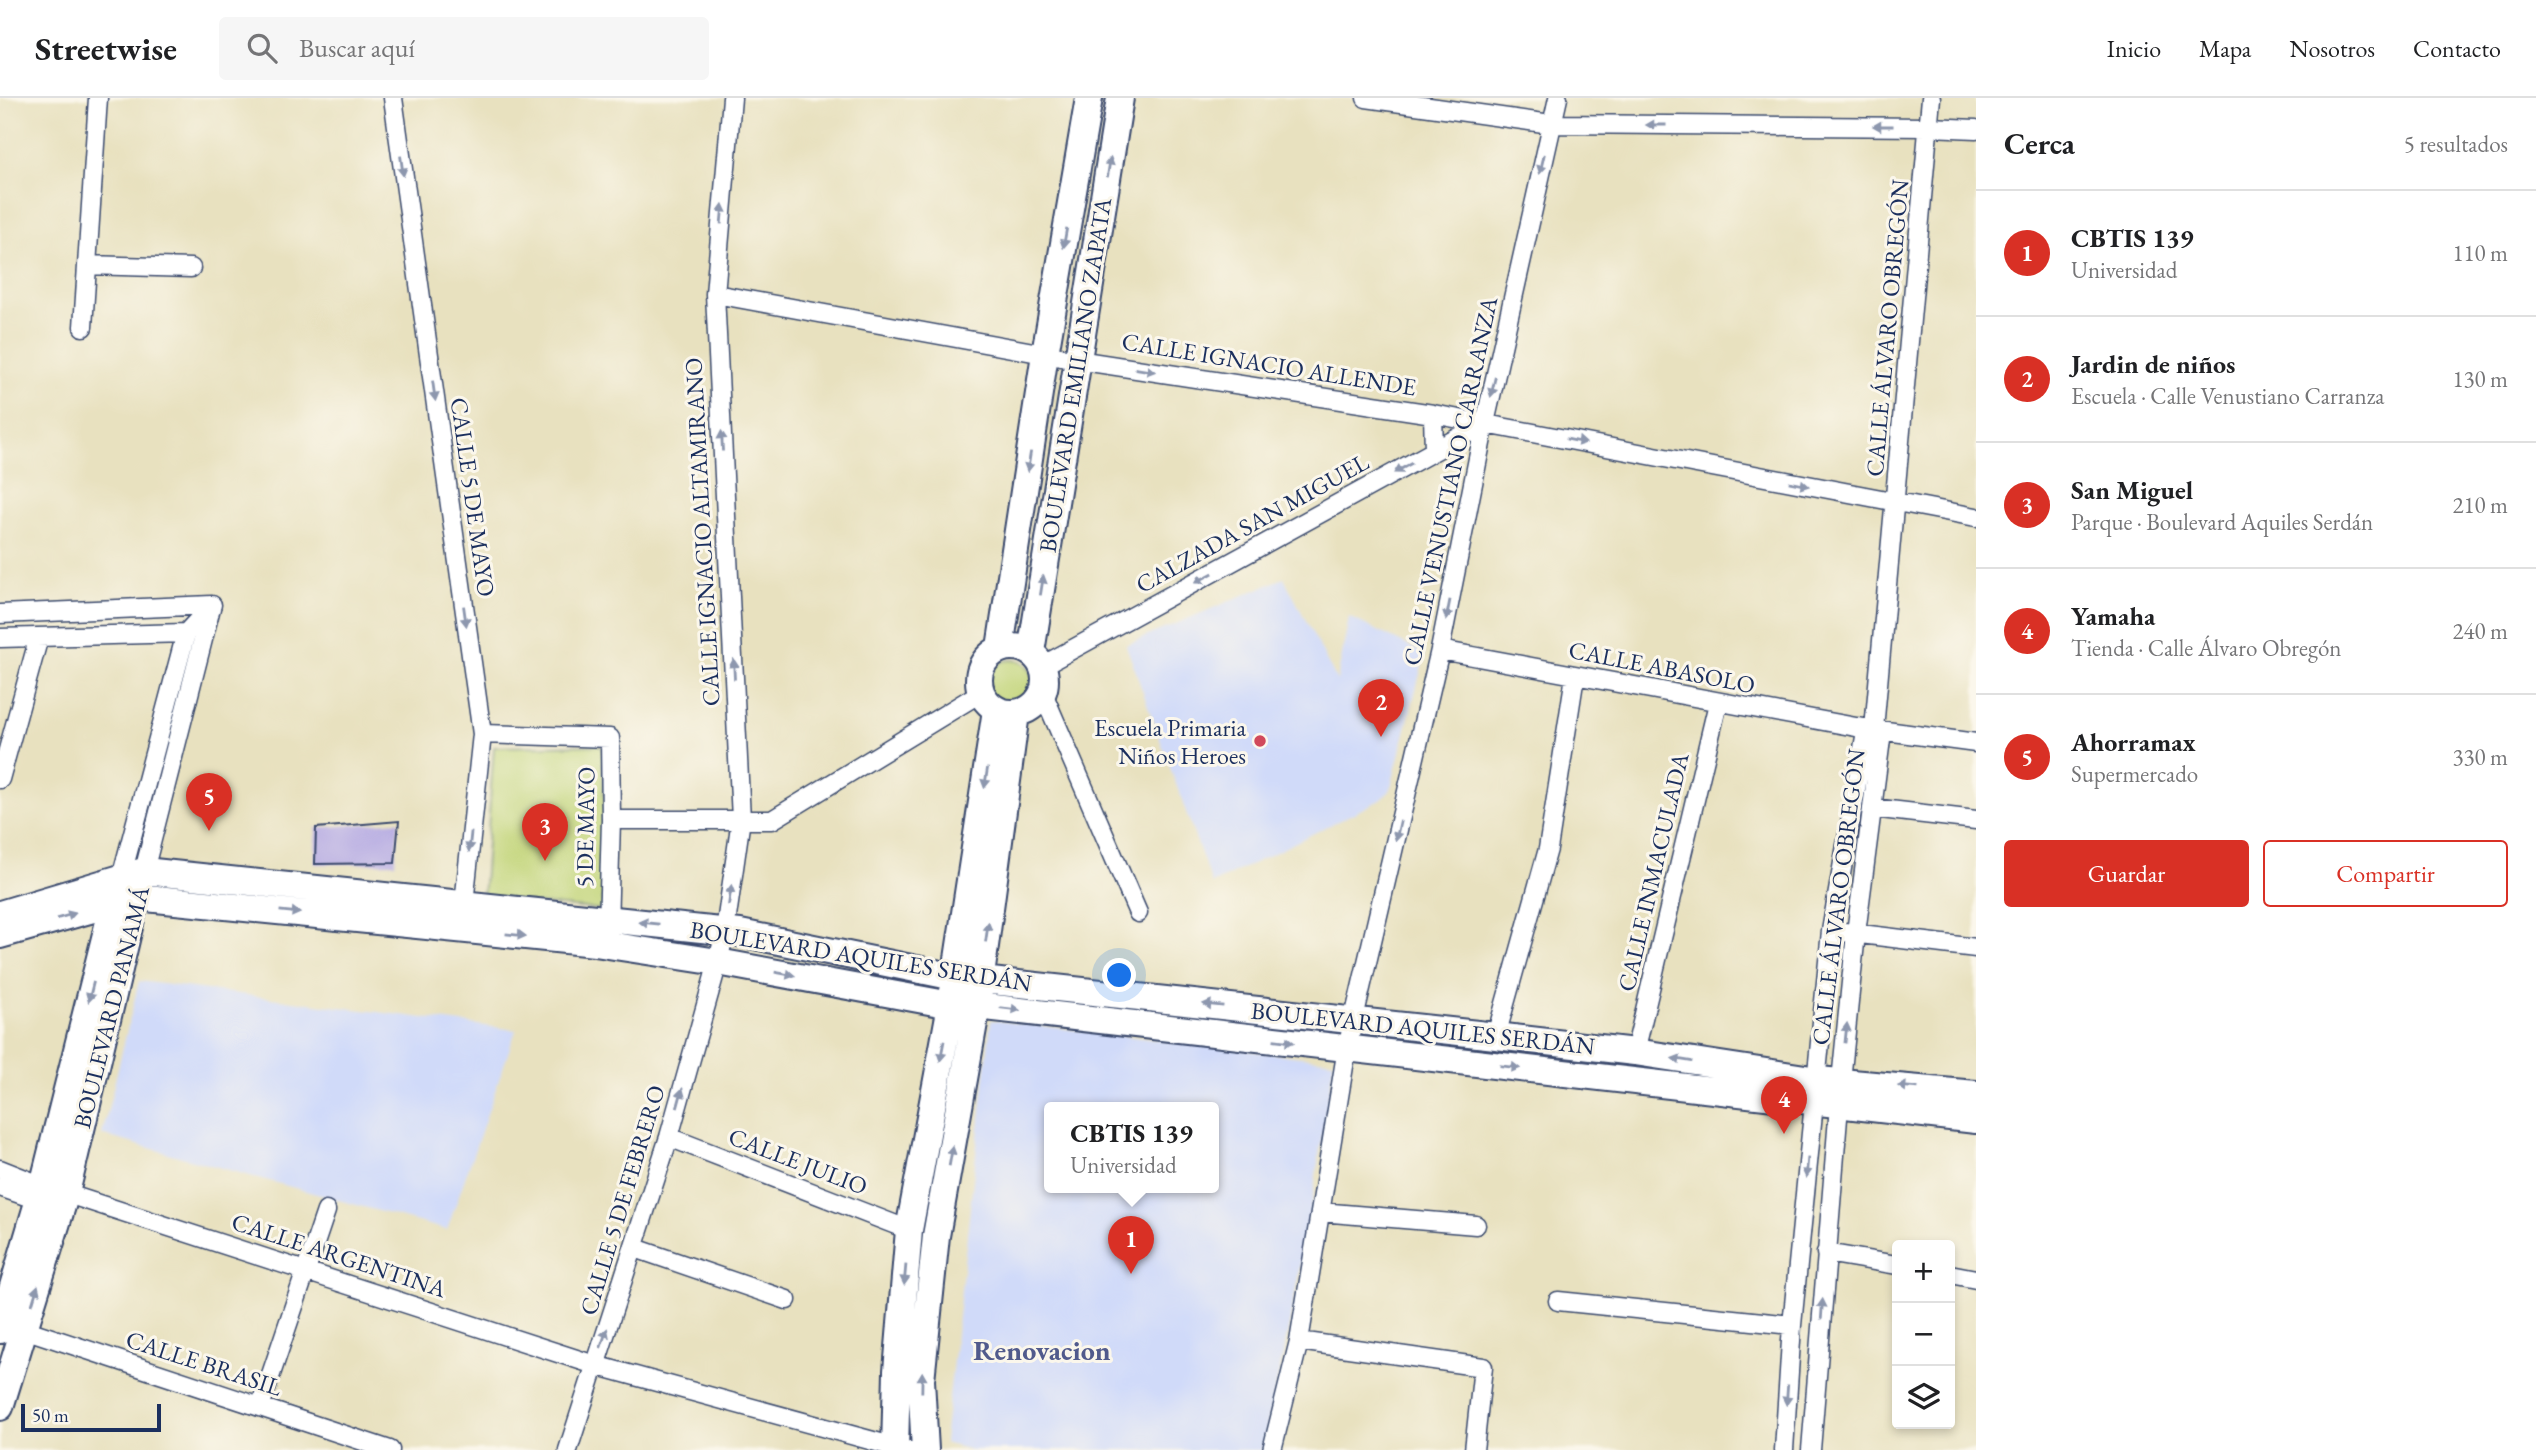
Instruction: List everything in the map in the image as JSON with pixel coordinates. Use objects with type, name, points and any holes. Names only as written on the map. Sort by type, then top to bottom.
[{"type":"street","points":[[83,327],[98,98]]},
{"type":"street","name":"CALLE 5 DE MAYO","points":[[393,98],[482,734],[463,917]]},
{"type":"street","name":"CALLE IGNACIO ALTAMIRANO","points":[[718,962],[725,932],[741,819],[715,294],[732,98]]},
{"type":"street","name":"BOULEVARD EMILIANO ZAPATA","points":[[1000,648],[1045,354],[1089,98]]},
{"type":"street","name":"BOULEVARD EMILIANO ZAPATA","points":[[1037,659],[1077,360],[1121,98]]},
{"type":"street","points":[[1366,98],[1551,124],[1976,129]]},
{"type":"street","name":"CALLE VENUSTIANO CARRANZA","points":[[1272,1450],[1299,1340],[1347,1048],[1440,650],[1485,424],[1558,98]]},
{"type":"street","name":"CALLE ÁLVARO OBREGÓN","points":[[1811,1450],[1826,1253],[1831,931],[1866,737],[1874,729],[1931,98]]},
{"type":"street","points":[[88,265],[191,268]]},
{"type":"street","name":"CALLE IGNACIO ALLENDE","points":[[715,294],[1077,360],[1433,414],[1976,517]]},
{"type":"street","points":[[1433,414],[1434,451]]},
{"type":"street","name":"CALZADA SAN MIGUEL","points":[[1037,659],[1485,424]]},
{"type":"street","points":[[0,614],[212,605]]},
{"type":"street","points":[[0,638],[186,633],[212,605]]},
{"type":"street","name":"BOULEVARD PANAMÁ","points":[[128,887],[212,605]]},
{"type":"street","name":"BOULEVARD PANAMÁ","points":[[0,1407],[9,1327],[52,1196],[128,887],[186,633]]},
{"type":"street","points":[[0,779],[38,637]]},
{"type":"street","points":[[611,820],[772,821],[998,705],[1028,710],[1037,703],[1043,693],[1045,679],[1037,659],[1021,648],[1000,648],[989,655],[981,666],[978,680],[998,705],[971,987],[936,1236],[921,1380],[925,1450]]},
{"type":"street","name":"CALLE ABASOLO","points":[[1440,650],[1718,703],[1976,743]]},
{"type":"street","points":[[1496,1035],[1548,849],[1575,676]]},
{"type":"street","points":[[1043,693],[1138,913]]},
{"type":"street","name":"CALLE INMACULADA","points":[[1635,1052],[1718,703]]},
{"type":"street","name":"CALLE ÁLVARO OBREGÓN","points":[[1784,1450],[1792,1325],[1856,933],[1881,739],[1874,729]]},
{"type":"street","name":"5 DE MAYO","points":[[482,734],[610,738],[611,820],[607,932]]},
{"type":"street","points":[[1872,808],[1976,820]]},
{"type":"street","name":"BOULEVARD AQUILES SERDÁN","points":[[0,935],[128,887]]},
{"type":"street","name":"BOULEVARD AQUILES SERDÁN","points":[[0,914],[128,887],[607,932],[725,932],[971,987],[1347,1048],[1828,1092],[1976,1094]]},
{"type":"street","points":[[1831,931],[1976,947]]},
{"type":"street","name":"BOULEVARD AQUILES SERDÁN","points":[[607,932],[718,962],[951,1005]]},
{"type":"street","name":"CALLE 5 DE FEBRERO","points":[[568,1450],[670,1138],[718,962]]},
{"type":"street","points":[[899,1449],[897,1371],[909,1230],[951,1005],[971,987]]},
{"type":"street","name":"BOULEVARD AQUILES SERDÁN","points":[[971,987],[1353,1020],[1635,1052],[1976,1120]]},
{"type":"street","name":"CALLE JULIO","points":[[670,1138],[909,1230]]},
{"type":"street","points":[[0,1168],[52,1196]]},
{"type":"street","points":[[0,1187],[52,1196]]},
{"type":"street","name":"CALLE ARGENTINA","points":[[52,1196],[308,1270],[595,1364],[899,1449]]},
{"type":"street","points":[[260,1407],[327,1211]]},
{"type":"street","points":[[1320,1212],[1476,1225]]},
{"type":"street","points":[[635,1248],[787,1300]]},
{"type":"street","points":[[1826,1253],[1892,1264]]},
{"type":"street","points":[[1955,1275],[1976,1279]]},
{"type":"street","points":[[1558,1301],[1792,1325]]},
{"type":"street","name":"CALLE BRASIL","points":[[9,1327],[390,1450]]},
{"type":"street","points":[[1299,1340],[1483,1367],[1474,1450]]},
{"type":"shaded area","name":"Escuela Primaria Niños Heroes","points":[[1284,578],[1337,681],[1349,617],[1425,654],[1390,791],[1380,800],[1212,884],[1126,645]]},
{"type":"shaded area","points":[[139,981],[516,1030],[447,1230],[102,1135]]},
{"type":"shaded area","points":[[991,1020],[1334,1061],[1310,1213],[1262,1450],[971,1450],[944,1443]]},
{"type":"green space","points":[[1011,660],[1027,667],[1034,683],[1027,699],[1011,706],[995,699],[988,683],[995,667]]},
{"type":"green space","points":[[602,745],[605,824],[602,910],[483,898],[494,747]]},
{"type":"building","points":[[399,821],[395,863],[315,864],[316,828]]},
{"type":"place","name":"Jardin de niños","points":[[1381,737]]},
{"type":"place","name":"Escuela Primaria Niños Heroes","points":[[1260,741]]},
{"type":"place","name":"Ahorramax","points":[[209,831]]},
{"type":"place","name":"San Miguel","points":[[545,861]]},
{"type":"place","name":"Yamaha","points":[[1784,1134]]},
{"type":"place","name":"CBTIS 139","points":[[1131,1274]]},
{"type":"district","name":"Renovacion","points":[[1042,1350]]}]
